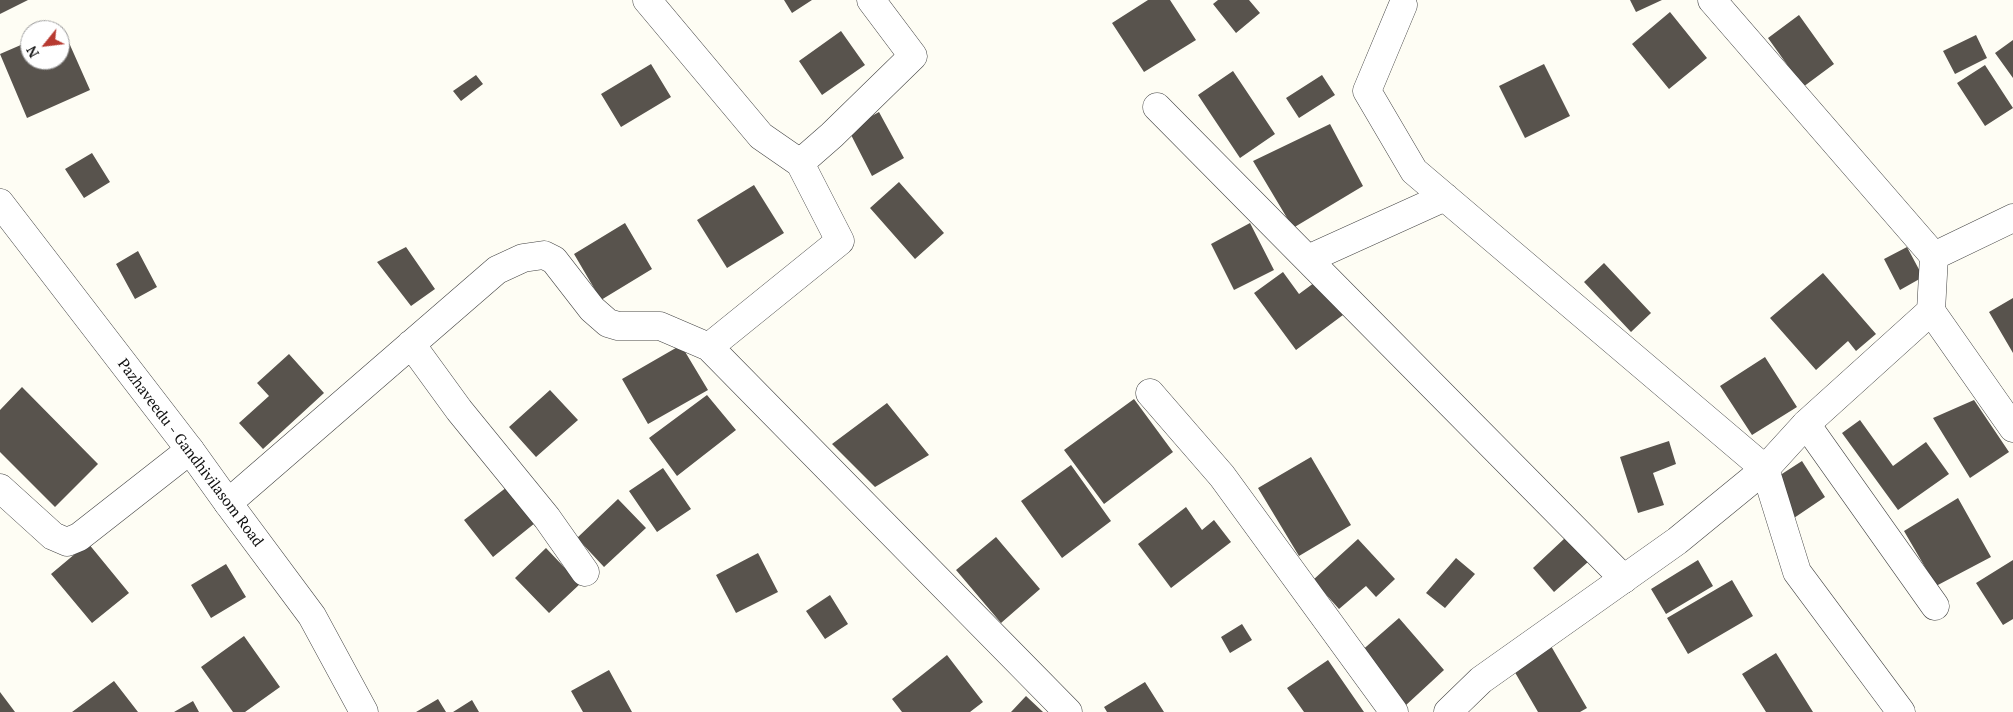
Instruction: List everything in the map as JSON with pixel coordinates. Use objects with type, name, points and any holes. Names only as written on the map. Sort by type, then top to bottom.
[{"type":"street","points":[[647,0],[761,136],[800,163],[840,241],[709,347]]},
{"type":"street","points":[[800,163],[832,135],[913,56],[871,0]]},
{"type":"street","points":[[1712,0],[1934,256],[1931,311],[2013,428]]},
{"type":"street","points":[[1403,5],[1367,91],[1414,171],[1765,469],[1798,572],[1902,712]]},
{"type":"street","points":[[1157,107],[1624,579]]},
{"type":"street","points":[[1308,259],[1445,197]]},
{"type":"street","name":"Pazhaveedu - Gandhivilasom Road","points":[[0,203],[190,450],[312,616],[364,712]]},
{"type":"street","points":[[1934,256],[2013,218]]},
{"type":"street","points":[[228,504],[497,270],[523,258],[544,255],[554,260],[592,309],[608,323],[618,326],[660,326],[709,347],[1068,712]]},
{"type":"street","points":[[1448,712],[1481,680],[1677,541],[1765,469],[1806,424],[1931,311]]},
{"type":"street","points":[[412,344],[459,410],[547,518],[585,572]]},
{"type":"street","points":[[1150,393],[1222,476],[1394,712]]},
{"type":"street","points":[[1806,424],[1936,606]]},
{"type":"street","points":[[0,488],[53,536],[67,542],[79,537],[190,450]]},
{"type":"building","points":[[0,0],[28,0],[0,14]]},
{"type":"building","points":[[784,0],[812,0],[792,13]]},
{"type":"building","points":[[1148,0],[1170,0],[1196,40],[1144,72],[1112,23]]},
{"type":"building","points":[[1218,0],[1249,0],[1260,13],[1236,33],[1213,4]]},
{"type":"building","points":[[1630,0],[1662,0],[1636,12]]},
{"type":"building","points":[[1670,12],[1707,58],[1669,89],[1632,44]]},
{"type":"building","points":[[1799,15],[1834,64],[1803,87],[1768,38]]},
{"type":"building","points":[[841,31],[865,65],[822,95],[799,61]]},
{"type":"building","points":[[1976,35],[1987,58],[1955,74],[1943,51]]},
{"type":"building","points":[[2013,40],[2013,78],[1995,53]]},
{"type":"building","points":[[20,45],[20,70],[70,70],[70,45],[90,90],[27,118],[0,54]]},
{"type":"building","points":[[651,64],[671,97],[621,127],[601,94]]},
{"type":"building","points":[[1544,64],[1570,116],[1525,138],[1499,86]]},
{"type":"building","points":[[1985,65],[2013,108],[1985,126],[1957,83]]},
{"type":"building","points":[[1233,71],[1275,134],[1240,158],[1198,95]]},
{"type":"building","points":[[476,75],[483,84],[461,101],[453,91]]},
{"type":"building","points":[[1322,75],[1335,95],[1299,118],[1286,98]]},
{"type":"building","points":[[879,112],[904,158],[872,176],[848,129]]},
{"type":"building","points":[[1330,124],[1363,186],[1293,228],[1253,161]]},
{"type":"building","points":[[92,153],[110,182],[84,198],[65,169]]},
{"type":"building","points":[[899,182],[944,233],[915,259],[870,208]]},
{"type":"building","points":[[754,185],[784,233],[727,268],[697,220]]},
{"type":"building","points":[[625,223],[652,269],[601,300],[574,254]]},
{"type":"building","points":[[1250,223],[1274,270],[1234,290],[1211,244]]},
{"type":"building","points":[[406,247],[435,289],[411,306],[377,262]]},
{"type":"building","points":[[1907,247],[1923,277],[1900,290],[1884,259]]},
{"type":"building","points":[[138,251],[157,287],[135,299],[116,264]]},
{"type":"building","points":[[1604,263],[1651,313],[1631,332],[1584,282]]},
{"type":"building","points":[[1283,272],[1299,294],[1322,277],[1347,312],[1296,350],[1254,293]]},
{"type":"building","points":[[1823,273],[1876,334],[1856,351],[1848,341],[1816,370],[1770,318]]},
{"type":"building","points":[[2013,298],[2013,353],[1989,312]]},
{"type":"building","points":[[681,345],[708,390],[648,424],[622,379]]},
{"type":"building","points":[[289,354],[324,393],[263,449],[239,423],[269,396],[257,383]]},
{"type":"building","points":[[1765,357],[1797,407],[1752,435],[1720,386]]},
{"type":"building","points":[[22,387],[98,464],[55,507],[0,452],[0,410]]},
{"type":"building","points":[[550,390],[578,420],[536,457],[509,427]]},
{"type":"building","points":[[707,395],[736,430],[677,476],[649,438]]},
{"type":"building","points":[[1134,399],[1173,452],[1104,504],[1064,450]]},
{"type":"building","points":[[1974,400],[2009,452],[1970,478],[1933,418]]},
{"type":"building","points":[[887,403],[929,455],[875,487],[832,444]]},
{"type":"building","points":[[1860,420],[1893,466],[1926,442],[1949,474],[1898,510],[1842,433]]},
{"type":"building","points":[[1669,441],[1676,464],[1653,473],[1664,505],[1638,513],[1620,457]]},
{"type":"building","points":[[1311,457],[1351,525],[1299,556],[1258,488]]},
{"type":"building","points":[[1802,461],[1825,497],[1794,518],[1771,481]]},
{"type":"building","points":[[1071,465],[1111,521],[1062,558],[1021,501]]},
{"type":"building","points":[[663,468],[691,509],[657,532],[629,491]]},
{"type":"building","points":[[507,487],[535,523],[493,557],[464,520]]},
{"type":"building","points":[[1958,498],[1991,557],[1936,586],[1904,531]]},
{"type":"building","points":[[618,499],[646,528],[604,567],[577,538]]},
{"type":"building","points":[[1186,507],[1202,530],[1214,520],[1231,542],[1171,588],[1138,544]]},
{"type":"building","points":[[996,537],[1040,589],[1001,623],[956,570]]},
{"type":"building","points":[[1565,538],[1588,562],[1554,592],[1533,568]]},
{"type":"building","points":[[1358,539],[1395,579],[1376,597],[1366,586],[1339,609],[1313,580]]},
{"type":"building","points":[[88,543],[129,593],[92,623],[51,574]]},
{"type":"building","points":[[546,548],[580,584],[549,613],[515,578]]},
{"type":"building","points":[[758,553],[778,592],[736,613],[716,575]]},
{"type":"building","points":[[1456,558],[1475,574],[1445,608],[1426,593]]},
{"type":"building","points":[[1698,560],[1713,586],[1666,614],[1651,589]]},
{"type":"building","points":[[2013,560],[2013,619],[2003,625],[1976,583]]},
{"type":"building","points":[[226,564],[246,597],[211,618],[191,585]]},
{"type":"building","points":[[1732,580],[1753,616],[1688,654],[1667,618]]},
{"type":"building","points":[[830,595],[848,624],[825,639],[806,611]]},
{"type":"building","points":[[1399,618],[1444,670],[1405,706],[1359,653]]},
{"type":"building","points":[[1242,624],[1252,640],[1230,653],[1221,637]]},
{"type":"building","points":[[244,636],[280,687],[245,712],[233,712],[201,667]]},
{"type":"building","points":[[1551,646],[1587,708],[1580,712],[1538,712],[1513,669]]},
{"type":"building","points":[[1776,653],[1813,712],[1766,712],[1742,674]]},
{"type":"building","points":[[947,655],[983,702],[970,712],[902,712],[892,699]]},
{"type":"building","points":[[1328,660],[1364,712],[1304,712],[1287,688]]},
{"type":"building","points":[[609,670],[632,712],[583,712],[571,691]]},
{"type":"building","points":[[114,681],[138,712],[72,712]]},
{"type":"building","points":[[1145,682],[1164,712],[1107,712],[1104,707]]},
{"type":"building","points":[[0,692],[15,712],[0,712]]},
{"type":"building","points":[[1026,696],[1043,712],[1011,712]]},
{"type":"building","points":[[438,699],[446,712],[416,712]]},
{"type":"building","points":[[472,700],[479,712],[453,712]]},
{"type":"building","points":[[193,701],[199,712],[174,712]]}]
